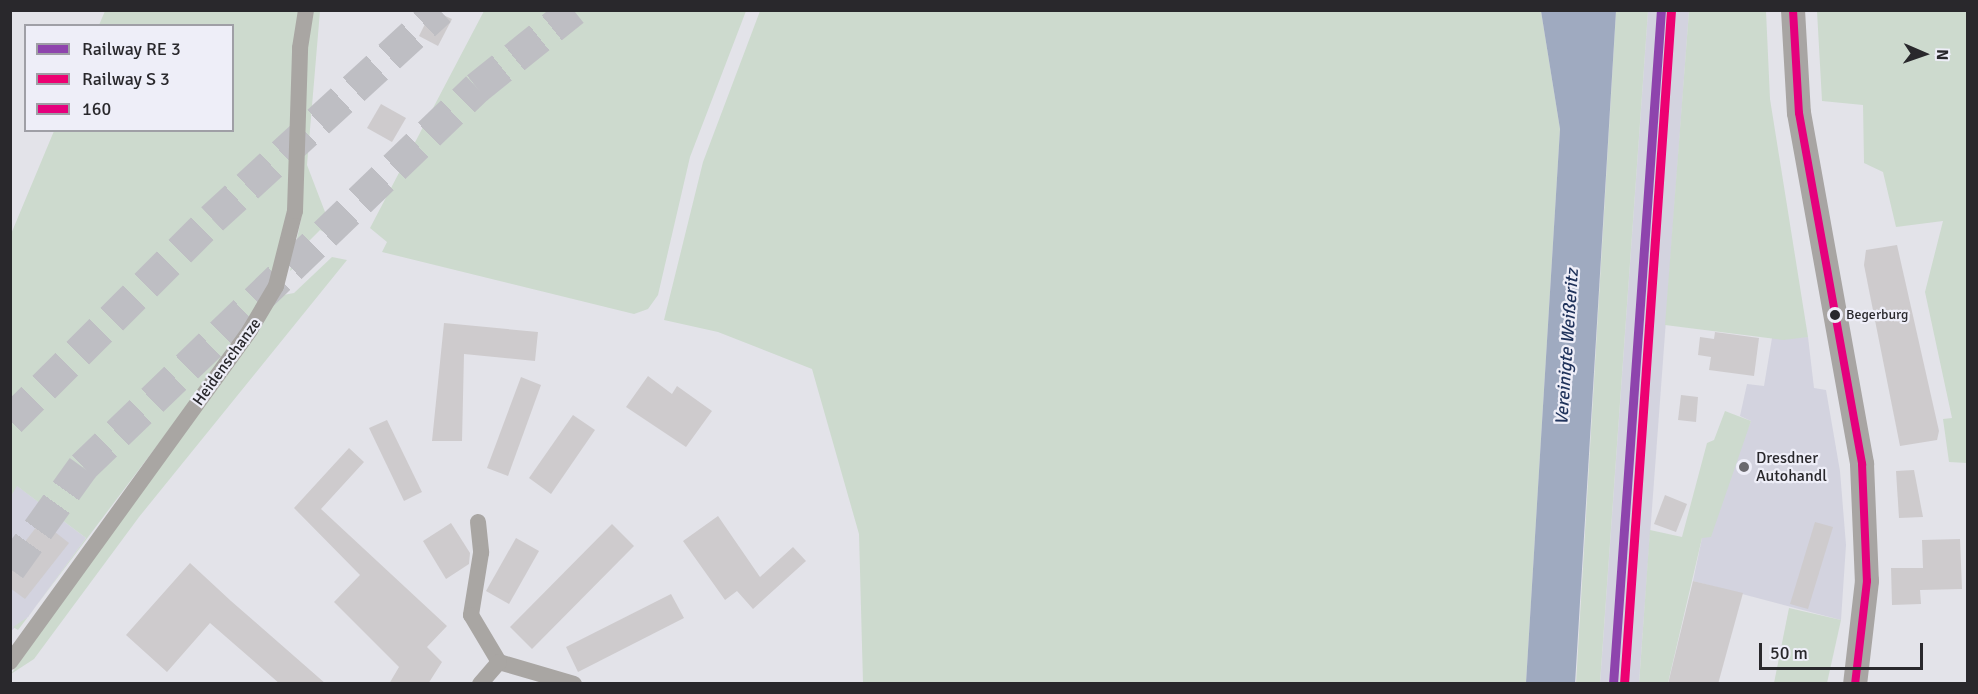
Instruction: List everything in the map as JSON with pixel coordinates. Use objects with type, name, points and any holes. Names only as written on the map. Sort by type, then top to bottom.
[{"type":"main road","points":[[1793,10],[1799,113],[1862,464],[1867,581],[1855,684]]},
{"type":"street","name":"Heidenschanze","points":[[10,662],[250,330],[276,286],[295,211],[299,59],[306,10]]},
{"type":"street","points":[[478,522],[480,562],[471,615],[499,662],[574,684]]},
{"type":"street","points":[[480,684],[499,662]]},
{"type":"shaded area","points":[[105,11],[300,11],[291,192],[274,274],[251,321],[35,607],[86,538],[17,486],[11,496],[11,234],[54,132],[234,132],[234,24],[99,24]]},
{"type":"shaded area","points":[[313,11],[320,11],[307,165],[335,238],[320,230],[305,245],[307,257],[290,271],[302,215],[305,61]]},
{"type":"shaded area","points":[[484,11],[746,11],[690,157],[658,295],[648,309],[634,314],[382,252],[387,242],[370,228]]},
{"type":"shaded area","points":[[760,11],[1541,11],[1560,129],[1526,683],[863,683],[859,534],[812,369],[718,332],[664,320],[703,162]]},
{"type":"shaded area","points":[[1616,11],[1648,11],[1600,683],[1576,684]]},
{"type":"shaded area","points":[[1648,11],[1689,11],[1639,683],[1600,684]]},
{"type":"shaded area","points":[[1689,11],[1766,11],[1770,99],[1808,337],[1783,340],[1665,325]]},
{"type":"shaded area","points":[[1817,11],[1967,11],[1967,463],[1949,462],[1943,419],[1952,418],[1925,292],[1943,221],[1896,227],[1883,172],[1864,163],[1863,105],[1822,101]]},
{"type":"shaded area","points":[[332,257],[347,260],[139,517],[34,659],[11,674],[278,296],[294,293]]},
{"type":"shaded area","points":[[1808,337],[1814,388],[1826,390],[1840,471],[1846,545],[1841,620],[1693,581],[1702,538],[1751,421],[1740,416],[1747,384],[1764,386],[1772,338]]},
{"type":"shaded area","points":[[1725,411],[1751,421],[1711,537],[1702,538],[1668,683],[1639,684],[1650,530],[1682,537],[1707,443],[1714,440]]},
{"type":"shaded area","points":[[16,485],[86,538],[28,617],[11,631],[10,496]]},
{"type":"shaded area","points":[[1789,608],[1841,620],[1827,683],[1774,683]]},
{"type":"shaded area","points":[[28,617],[18,630],[13,627]]},
{"type":"water","name":"Vereinigte Weißeritz","points":[[1541,11],[1616,11],[1575,684],[1526,683],[1560,129]]},
{"type":"building","points":[[432,10],[452,19],[438,46],[419,36]]},
{"type":"building","points":[[381,104],[406,118],[392,142],[367,128]]},
{"type":"building","points":[[1897,245],[1939,431],[1937,440],[1900,446],[1864,265],[1866,250]]},
{"type":"building","points":[[444,323],[538,332],[535,361],[464,354],[462,441],[432,441]]},
{"type":"building","points":[[1715,332],[1759,338],[1754,376],[1709,370],[1711,357],[1698,355],[1700,337],[1714,339]]},
{"type":"building","points":[[648,376],[672,394],[677,386],[712,411],[686,447],[626,407]]},
{"type":"building","points":[[521,377],[541,385],[508,476],[487,468]]},
{"type":"building","points":[[1681,395],[1698,397],[1696,422],[1678,420]]},
{"type":"building","points":[[573,415],[595,430],[551,494],[529,478]]},
{"type":"building","points":[[387,420],[422,492],[404,501],[369,428]]},
{"type":"building","points":[[349,448],[364,462],[321,509],[447,626],[427,647],[442,662],[428,684],[389,684],[399,667],[334,602],[360,575],[294,508]]},
{"type":"building","points":[[1914,470],[1923,517],[1899,518],[1896,471]]},
{"type":"building","points":[[1665,495],[1687,504],[1676,532],[1654,524]]},
{"type":"building","points":[[718,516],[760,577],[793,547],[806,561],[753,609],[737,591],[725,600],[683,541]]},
{"type":"building","points":[[41,521],[69,543],[25,599],[10,588],[10,561]]},
{"type":"building","points":[[1815,522],[1833,527],[1808,609],[1790,604]]},
{"type":"building","points":[[451,523],[470,553],[469,564],[446,579],[423,541]]},
{"type":"building","points":[[612,524],[634,546],[532,649],[510,627]]},
{"type":"building","points":[[516,538],[539,551],[509,604],[486,591]]},
{"type":"building","points":[[1960,539],[1962,589],[1920,590],[1921,604],[1892,605],[1891,568],[1923,568],[1922,540]]},
{"type":"building","points":[[190,563],[326,684],[280,684],[210,623],[167,672],[126,635]]},
{"type":"building","points":[[1693,581],[1743,593],[1718,684],[1668,684]]},
{"type":"building","points":[[671,594],[684,618],[578,672],[566,647]]},
{"type":"tunnel","points":[[10,421],[212,219],[440,10]]},
{"type":"tunnel","points":[[10,569],[83,467],[477,88],[574,10]]},
{"type":"transit line","points":[[1613,684],[1661,10]]},
{"type":"transit line","name":"160","points":[[1793,10],[1799,113],[1862,464],[1867,581],[1855,684]]},
{"type":"transit line","points":[[1624,684],[1671,11]]},
{"type":"place","name":"Begerburg","points":[[1835,315]]},
{"type":"place","name":"Dresdner Autohandl","points":[[1744,467]]}]
